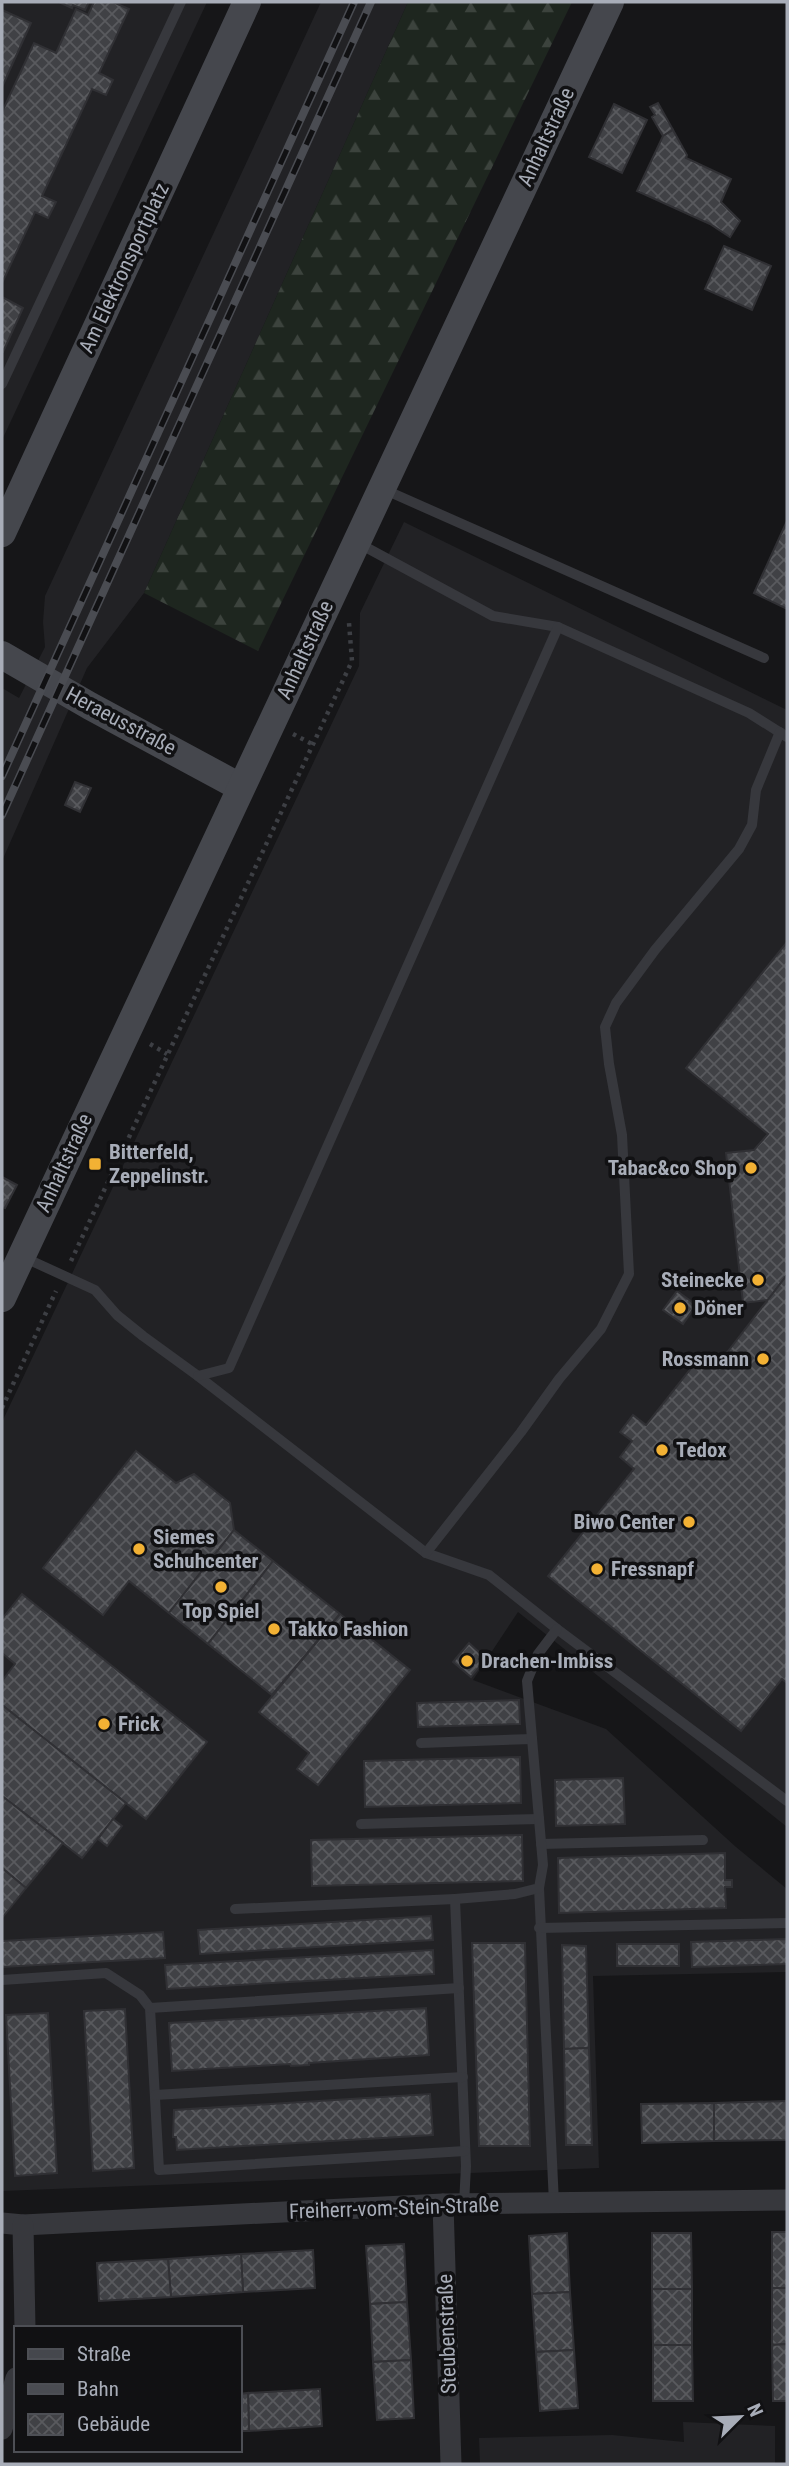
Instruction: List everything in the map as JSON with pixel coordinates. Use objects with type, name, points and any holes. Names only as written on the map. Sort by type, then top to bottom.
[{"type":"street","name":"Am Elektronsportplatz","points":[[2,533],[247,2]]},
{"type":"street","name":"Anhaltstraße","points":[[2,1298],[610,2]]},
{"type":"street","name":"Heraeusstraße","points":[[2,655],[240,787]]},
{"type":"street","name":"Freiherr-vom-Stein-Straße","points":[[12,2224],[454,2204],[787,2200]]},
{"type":"street","name":"Steubenstraße","points":[[452,2464],[454,2204]]},
{"type":"street","points":[[12,2224],[25,2326]]},
{"type":"street","points":[[2,2429],[14,2385]]},
{"type":"lane","points":[[2,384],[181,2]]},
{"type":"lane","points":[[381,488],[764,658]]},
{"type":"lane","points":[[356,542],[493,616],[558,628],[749,713],[784,734],[756,790],[752,825],[739,849],[616,1003],[605,1027],[622,1135],[629,1273],[601,1329],[426,1553]]},
{"type":"lane","points":[[198,1376],[229,1368],[558,628]]},
{"type":"lane","points":[[20,1256],[95,1290],[117,1315],[426,1553],[489,1575],[787,1801]]},
{"type":"lane","points":[[554,2203],[539,1928],[539,1888],[543,1865],[527,1681],[538,1654],[557,1629]]},
{"type":"lane","points":[[421,1743],[532,1739]]},
{"type":"lane","points":[[361,1824],[539,1819]]},
{"type":"lane","points":[[541,1844],[703,1840]]},
{"type":"lane","points":[[235,1909],[455,1899],[514,1894],[539,1888]]},
{"type":"lane","points":[[454,2204],[465,2151],[455,1899]]},
{"type":"lane","points":[[539,1928],[787,1923]]},
{"type":"lane","points":[[2,1980],[106,1973],[140,1995],[150,2008],[159,2170],[465,2151]]},
{"type":"lane","points":[[150,2008],[459,1988]]},
{"type":"lane","points":[[155,2095],[463,2077]]},
{"type":"path","points":[[2,1408],[352,661],[349,612]]},
{"type":"shaded area","points":[[2,2],[207,2],[2,440]]},
{"type":"shaded area","points":[[321,2],[408,2],[144,593],[87,668],[2,861],[2,688],[19,698],[45,647],[45,596]]},
{"type":"shaded area","points":[[404,522],[787,710],[787,1827],[518,1612],[473,1680],[606,1729],[736,1847],[787,1889],[787,1972],[593,1976],[599,2168],[2,2191],[2,1422],[359,666],[360,613]]},
{"type":"shaded area","points":[[683,2422],[775,2426],[775,2464],[480,2464],[479,2438],[612,2435],[684,2442]]},
{"type":"green space","points":[[408,2],[572,2],[258,651],[144,593]]},
{"type":"building","points":[[59,2],[89,2],[85,10]]},
{"type":"building","points":[[94,2],[113,2],[129,9],[99,73],[113,80],[106,95],[92,89],[42,196],[56,202],[48,218],[35,212],[2,283],[2,112],[34,43],[56,53],[76,9],[88,15]]},
{"type":"building","points":[[2,10],[31,23],[2,87]]},
{"type":"building","points":[[658,103],[673,130],[663,136],[652,117],[655,115],[650,107]]},
{"type":"building","points":[[614,104],[647,120],[622,173],[589,157]]},
{"type":"building","points":[[673,130],[687,155],[686,158],[731,179],[721,202],[740,221],[730,237],[710,224],[637,191],[663,136]]},
{"type":"building","points":[[724,246],[771,266],[752,310],[705,289]]},
{"type":"building","points":[[2,297],[23,308],[3,352],[2,352]]},
{"type":"building","points":[[787,521],[787,609],[754,593]]},
{"type":"building","points":[[75,782],[91,788],[80,812],[65,805]]},
{"type":"building","points":[[787,942],[787,1275],[768,1300],[743,1303],[726,1153],[754,1150],[768,1134],[686,1068]]},
{"type":"building","points":[[2,1177],[17,1185],[5,1208],[2,1207]]},
{"type":"building","name":"Biwo Center","points":[[787,1275],[787,1683],[782,1679],[741,1731],[548,1576],[634,1469],[620,1457],[632,1441],[620,1432],[633,1415],[646,1425],[700,1357],[715,1368]]},
{"type":"building","name":"Döner","points":[[677,1291],[696,1305],[683,1324],[663,1310]]},
{"type":"building","name":"Siemes Schuhcenter","points":[[136,1451],[176,1483],[194,1474],[230,1503],[234,1530],[169,1613],[129,1581],[103,1615],[43,1568]]},
{"type":"building","name":"Top Spiel","points":[[234,1530],[273,1561],[208,1644],[169,1613]]},
{"type":"building","name":"Takko Fashion","points":[[273,1561],[340,1614],[272,1695],[208,1644]]},
{"type":"building","name":"Frick","points":[[22,1594],[207,1742],[146,1819],[2,1705],[2,1681],[15,1664],[2,1653],[2,1619]]},
{"type":"building","points":[[340,1614],[410,1670],[318,1785],[297,1769],[309,1753],[259,1712]]},
{"type":"building","name":"Drachen-Imbiss","points":[[469,1643],[483,1656],[479,1659],[483,1662],[471,1677],[453,1662]]},
{"type":"building","points":[[519,1700],[520,1724],[418,1727],[417,1703]]},
{"type":"building","points":[[2,1705],[126,1803],[82,1858],[2,1796]]},
{"type":"building","points":[[520,1757],[521,1803],[365,1807],[364,1761]]},
{"type":"building","points":[[623,1778],[625,1824],[556,1826],[555,1780]]},
{"type":"building","points":[[2,1796],[63,1843],[26,1888],[2,1868]]},
{"type":"building","points":[[113,1819],[122,1826],[107,1846],[98,1839]]},
{"type":"building","points":[[522,1835],[523,1881],[312,1886],[311,1840]]},
{"type":"building","points":[[725,1853],[725,1880],[732,1880],[732,1887],[725,1887],[726,1908],[559,1913],[558,1858]]},
{"type":"building","points":[[2,1868],[26,1888],[2,1918]]},
{"type":"building","points":[[431,1916],[433,1940],[200,1954],[198,1930]]},
{"type":"building","points":[[163,1932],[165,1958],[2,1967],[2,1941]]},
{"type":"building","points":[[787,1939],[787,1964],[692,1967],[691,1942]]},
{"type":"building","points":[[472,1943],[525,1943],[530,2146],[479,2146]]},
{"type":"building","points":[[617,1944],[679,1944],[679,1966],[617,1966]]},
{"type":"building","points":[[562,1945],[586,1946],[589,2048],[564,2049]]},
{"type":"building","points":[[433,1950],[434,1974],[167,1989],[165,1965]]},
{"type":"building","points":[[426,2008],[429,2055],[309,2065],[172,2071],[169,2023]]},
{"type":"building","points":[[125,2009],[134,2168],[93,2171],[84,2011]]},
{"type":"building","points":[[48,2013],[57,2173],[15,2176],[6,2015]]},
{"type":"building","points":[[589,2048],[592,2145],[566,2145],[564,2049]]},
{"type":"building","points":[[430,2094],[433,2135],[177,2150],[176,2137],[173,2137],[174,2110]]},
{"type":"building","points":[[786,2101],[787,2140],[714,2141],[714,2103]]},
{"type":"building","points":[[714,2103],[714,2141],[642,2143],[641,2104]]},
{"type":"building","points":[[772,2232],[787,2232],[787,2288],[772,2288]]},
{"type":"building","points":[[567,2233],[570,2292],[532,2294],[529,2236]]},
{"type":"building","points":[[652,2233],[691,2233],[692,2289],[652,2289]]},
{"type":"building","points":[[404,2244],[407,2302],[370,2304],[366,2246]]},
{"type":"building","points":[[313,2250],[315,2288],[243,2292],[241,2254]]},
{"type":"building","points":[[241,2254],[243,2292],[171,2297],[168,2259]]},
{"type":"building","points":[[168,2259],[171,2297],[99,2301],[97,2263]]},
{"type":"building","points":[[772,2288],[787,2288],[787,2344],[772,2345]]},
{"type":"building","points":[[652,2289],[692,2289],[692,2345],[653,2345]]},
{"type":"building","points":[[570,2292],[574,2350],[536,2352],[532,2294]]},
{"type":"building","points":[[407,2302],[411,2360],[373,2362],[370,2304]]},
{"type":"building","points":[[787,2344],[787,2401],[773,2401],[772,2345]]},
{"type":"building","points":[[653,2345],[692,2345],[693,2401],[653,2401]]},
{"type":"building","points":[[574,2350],[578,2408],[540,2411],[536,2352]]},
{"type":"building","points":[[411,2360],[414,2418],[377,2420],[373,2362]]},
{"type":"building","points":[[320,2389],[322,2426],[249,2431],[248,2393]]},
{"type":"building","points":[[248,2393],[249,2431],[242,2431],[242,2394]]},
{"type":"railway","points":[[2,776],[354,2]]},
{"type":"railway","points":[[2,815],[371,2]]},
{"type":"place","name":"Bitterfeld, Zeppelinstr.","points":[[95,1164]]},
{"type":"place","name":"Tabac&co Shop","points":[[751,1168]]},
{"type":"place","name":"Steinecke","points":[[758,1280]]},
{"type":"place","name":"Döner","points":[[680,1308]]},
{"type":"place","name":"Rossmann","points":[[763,1359]]},
{"type":"place","name":"Tedox","points":[[662,1450]]},
{"type":"place","name":"Biwo Center","points":[[689,1522]]},
{"type":"place","name":"Siemes Schuhcenter","points":[[139,1549]]},
{"type":"place","name":"Fressnapf","points":[[597,1569]]},
{"type":"place","name":"Top Spiel","points":[[221,1587]]},
{"type":"place","name":"Takko Fashion","points":[[274,1629]]},
{"type":"place","name":"Drachen-Imbiss","points":[[467,1661]]},
{"type":"place","name":"Frick","points":[[104,1724]]}]
